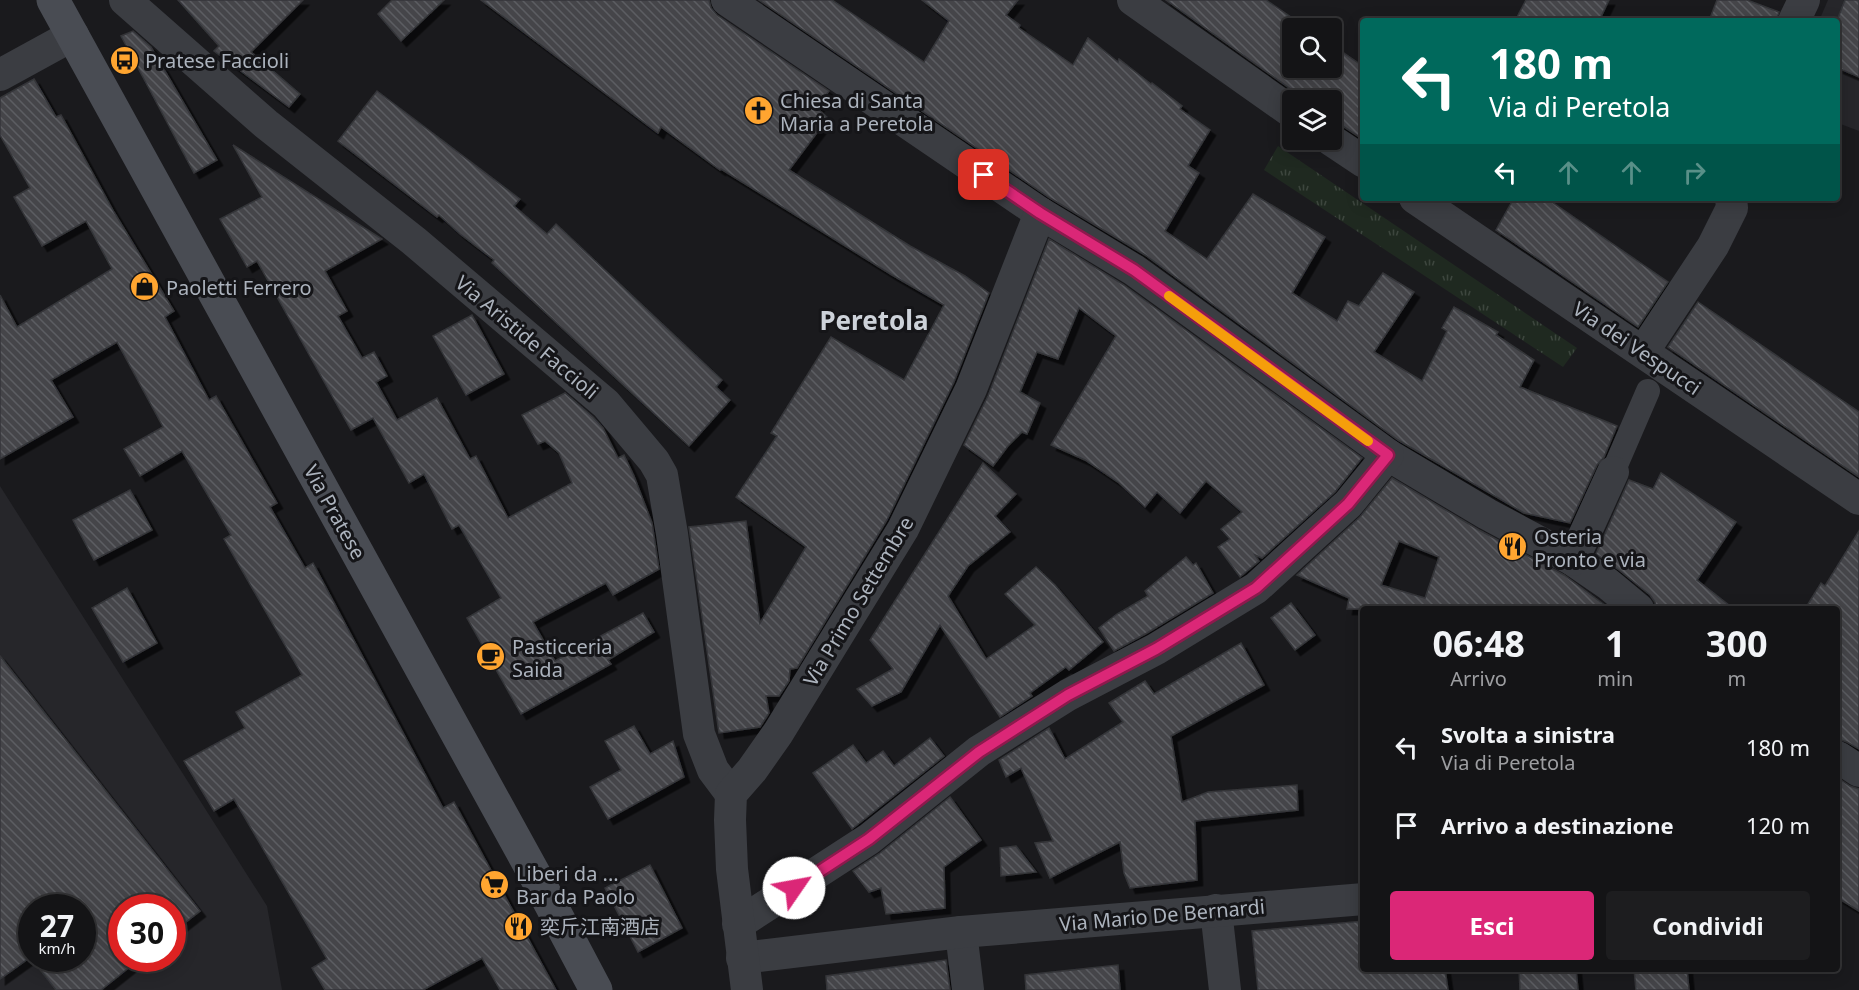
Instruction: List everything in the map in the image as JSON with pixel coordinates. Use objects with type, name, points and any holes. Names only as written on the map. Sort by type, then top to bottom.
[{"type":"main road","name":"Via Pratese","points":[[53,0],[531,867],[596,990]]},
{"type":"street","name":"Via Aristide Faccioli","points":[[125,0],[266,124],[414,241],[606,404],[654,460],[662,475],[672,534],[699,734],[713,770],[731,794]]},
{"type":"street","points":[[727,0],[1040,213],[1134,270],[1388,455],[1487,514],[1573,560],[1634,606]]},
{"type":"street","points":[[1795,18],[1804,0]]},
{"type":"street","points":[[1136,1],[1282,105]]},
{"type":"street","points":[[0,75],[73,35]]},
{"type":"street","points":[[1342,147],[1360,159]]},
{"type":"street","name":"Via dei Vespucci","points":[[1418,201],[1859,499]]},
{"type":"street","points":[[1643,352],[1713,246],[1727,212]]},
{"type":"street","name":"Via Primo Settembre","points":[[731,794],[752,770],[778,733],[903,529],[971,389],[1040,213]]},
{"type":"street","points":[[1573,560],[1648,391]]},
{"type":"street","points":[[738,924],[869,839],[979,752],[1068,695],[1156,649],[1256,588],[1348,504],[1388,455]]},
{"type":"street","points":[[1840,758],[1859,771]]},
{"type":"street","points":[[731,794],[730,843],[747,990]]},
{"type":"street","name":"Via Mario De Bernardi","points":[[742,958],[961,932],[1360,899]]},
{"type":"street","points":[[1216,910],[1225,990]]},
{"type":"street","points":[[961,932],[968,990]]},
{"type":"shaded area","points":[[1828,0],[1859,0],[1859,131],[1840,124],[1840,18],[1820,18]]},
{"type":"shaded area","points":[[0,486],[267,906],[282,990],[0,990]]},
{"type":"green space","points":[[1278,146],[1577,348],[1563,367],[1264,170]]},
{"type":"building","points":[[178,0],[303,0],[251,52],[300,94],[289,107],[214,51],[219,46]]},
{"type":"building","points":[[392,0],[444,0],[401,41],[378,14]]},
{"type":"building","points":[[481,0],[709,0],[711,8],[717,15],[829,91],[817,108],[828,118],[789,170],[910,246],[965,276],[989,293],[954,382],[887,520],[797,668],[790,669],[789,681],[779,696],[766,696],[769,713],[760,727],[719,733],[689,527],[746,521],[760,623],[806,547],[736,497],[777,436],[771,433],[831,337],[904,380],[944,305],[720,170],[661,127],[658,133]]},
{"type":"building","points":[[759,0],[832,0],[924,62],[949,21],[922,0],[1018,0],[1006,15],[1020,25],[1019,28],[1073,65],[1088,38],[1118,62],[1119,59],[1152,83],[1182,106],[1180,109],[1210,130],[1188,166],[1199,173],[1165,231],[1207,259],[1253,194],[1325,237],[1292,293],[1337,321],[1348,301],[1359,306],[1383,273],[1414,292],[1374,352],[1422,381],[1447,331],[1442,328],[1454,307],[1498,332],[1496,335],[1534,360],[1520,387],[1617,426],[1604,457],[1597,465],[1570,523],[1524,513],[1398,440],[1145,255],[1050,198]]},
{"type":"building","points":[[1166,0],[1266,0],[1292,18],[1282,18],[1282,78],[1342,78],[1342,52],[1360,64],[1360,137],[1342,126],[1342,90],[1292,90]]},
{"type":"building","points":[[1526,0],[1609,0],[1600,18],[1517,18]]},
{"type":"building","points":[[1717,0],[1747,0],[1779,12],[1777,18],[1710,18]]},
{"type":"building","points":[[1845,0],[1859,0],[1859,77],[1840,69],[1840,18],[1838,18]]},
{"type":"building","points":[[133,31],[151,47],[217,160],[194,173],[121,36]]},
{"type":"building","points":[[34,79],[56,117],[61,115],[114,212],[174,311],[165,317],[209,400],[216,396],[277,503],[270,507],[305,568],[313,563],[443,808],[454,802],[556,990],[500,990],[482,958],[423,990],[325,990],[312,968],[327,959],[234,799],[214,811],[184,761],[245,728],[236,712],[302,675],[224,539],[231,535],[182,451],[140,476],[124,449],[163,427],[117,342],[51,380],[73,417],[0,459],[0,295],[17,327],[112,269],[86,221],[42,246],[14,197],[30,188],[0,135],[0,98]]},
{"type":"building","points":[[377,91],[520,199],[514,206],[547,234],[556,224],[722,380],[716,387],[730,400],[689,446],[492,263],[494,260],[439,215],[437,217],[338,141]]},
{"type":"building","points":[[233,145],[382,239],[325,271],[347,311],[338,316],[362,358],[374,352],[387,376],[376,382],[397,420],[437,398],[470,459],[476,456],[508,518],[572,483],[559,453],[545,441],[538,444],[522,415],[565,393],[603,428],[618,458],[624,455],[634,476],[652,523],[659,569],[613,595],[606,583],[533,622],[555,661],[643,613],[654,632],[608,660],[611,664],[521,714],[467,618],[501,598],[459,525],[452,529],[424,474],[409,483],[373,418],[351,430],[257,261],[247,267],[220,219],[262,197]]},
{"type":"building","points":[[1512,201],[1550,201],[1668,282],[1638,327],[1496,230]]},
{"type":"building","points":[[1049,239],[1124,285],[1362,458],[1335,492],[1262,558],[1255,555],[1259,561],[1240,577],[1218,547],[1230,539],[1221,529],[1242,512],[1206,481],[1180,513],[1157,492],[1145,507],[1119,483],[1085,460],[1051,445],[1116,336],[1079,308],[1058,359],[1037,352],[1020,392],[1040,403],[1027,434],[1022,432],[993,466],[964,445],[988,396]]},
{"type":"building","points":[[1698,302],[1859,412],[1859,477],[1668,347]]},
{"type":"building","points":[[472,315],[504,374],[466,395],[433,336]]},
{"type":"building","points":[[983,463],[1016,494],[995,516],[1010,532],[968,566],[948,596],[986,659],[1035,625],[1005,594],[1036,567],[1055,585],[1103,642],[1069,670],[1066,667],[1030,693],[1032,696],[1000,717],[940,625],[901,692],[872,706],[857,689],[893,669],[870,640]]},
{"type":"building","points":[[1661,473],[1736,522],[1697,580],[1730,606],[1656,606],[1650,595],[1596,554],[1629,480],[1653,489]]},
{"type":"building","points":[[1392,478],[1479,530],[1564,575],[1606,606],[1360,606],[1360,609],[1347,609],[1349,598],[1297,575],[1360,517]],"holes":[[[1399,541],[1439,557],[1425,598],[1381,585]]]},
{"type":"building","points":[[130,490],[152,530],[94,560],[73,520]]},
{"type":"building","points":[[1859,531],[1859,749],[1840,740],[1840,606],[1807,606],[1821,583],[1825,586]]},
{"type":"building","points":[[1186,557],[1193,565],[1196,563],[1213,593],[1114,651],[1099,628],[1117,614],[1148,596],[1145,591]]},
{"type":"building","points":[[127,588],[157,643],[123,662],[92,608]]},
{"type":"building","points":[[1291,603],[1315,635],[1295,650],[1271,618]]},
{"type":"building","points":[[1241,643],[1264,685],[1171,736],[1182,802],[1208,792],[1297,785],[1298,810],[1195,821],[1197,880],[1130,888],[1124,873],[1120,842],[1050,878],[1035,843],[1053,841],[1021,768],[1006,777],[999,760],[1049,728],[1065,759],[1123,722],[1109,703],[1145,681],[1154,694]]},
{"type":"building","points":[[0,656],[200,911],[186,922],[186,894],[108,894],[108,972],[124,972],[101,990],[56,990],[42,972],[96,972],[96,894],[18,894],[18,966],[0,979]]},
{"type":"building","points":[[634,726],[650,754],[673,741],[684,777],[608,819],[590,787],[621,770],[605,741]]},
{"type":"building","points":[[930,738],[944,756],[852,829],[813,773],[853,745],[866,763],[883,751],[894,766]]},
{"type":"building","points":[[1840,779],[1859,789],[1859,911],[1840,899]]},
{"type":"building","points":[[950,797],[981,840],[944,867],[945,908],[886,914],[881,888],[869,892],[853,871],[880,853]]},
{"type":"building","points":[[1016,846],[1036,872],[1001,876],[1000,848]]},
{"type":"building","points":[[650,865],[682,928],[638,952],[605,888]]},
{"type":"building","points":[[1360,921],[1360,972],[1445,972],[1448,990],[1258,990],[1252,931]]},
{"type":"building","points":[[946,960],[950,990],[827,990],[826,976]]},
{"type":"building","points":[[1118,965],[1120,990],[1026,990],[1025,975]]},
{"type":"building","points":[[1519,972],[1576,972],[1578,990],[1520,990]]},
{"type":"building","points":[[1634,972],[1687,972],[1689,990],[1636,990]]},
{"type":"slow traffic","points":[[1169,296],[1368,441]]},
{"type":"place","name":"Pratese Faccioli","points":[[124,60]]},
{"type":"place","name":"Chiesa di Santa Maria a Peretola","points":[[759,111]]},
{"type":"place","name":"Paoletti Ferrero","points":[[145,287]]},
{"type":"place","name":"Osteria Pronto e via","points":[[1513,547]]},
{"type":"place","name":"Pasticceria Saida","points":[[491,657]]},
{"type":"place","name":"Liberi da ... Bar da Paolo","points":[[495,884]]},
{"type":"place","name":"奕斤江南酒店","points":[[519,926]]},
{"type":"district","name":"Peretola","points":[[874,320]]},
{"type":"route","points":[[794,888],[869,839],[979,752],[1068,695],[1156,649],[1256,588],[1348,504],[1388,455],[1134,270],[1040,213],[984,175]]}]
